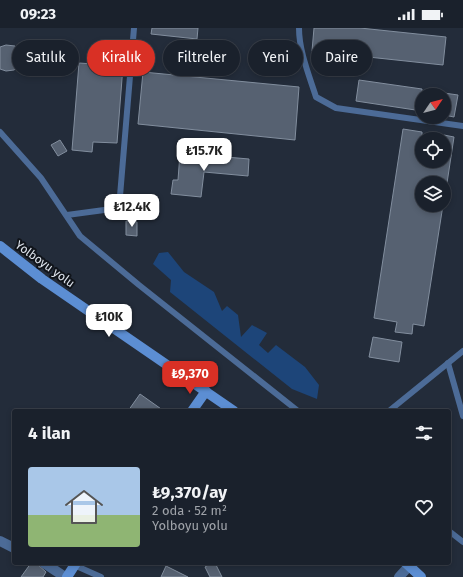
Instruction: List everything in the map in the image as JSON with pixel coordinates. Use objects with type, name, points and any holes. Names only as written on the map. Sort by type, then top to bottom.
[{"type":"main road","name":"Yolboyu yolu","points":[[0,246],[42,279],[231,409]]},
{"type":"main road","points":[[193,409],[206,391]]},
{"type":"main road","points":[[66,577],[74,565]]},
{"type":"main road","points":[[408,565],[421,577]]},
{"type":"street","points":[[0,541],[12,547]]},
{"type":"street","points":[[47,565],[66,577]]},
{"type":"street","points":[[399,577],[406,565]]},
{"type":"lane","points":[[67,216],[119,208],[134,28]]},
{"type":"lane","points":[[299,28],[299,36],[308,74],[316,97],[336,108],[463,126]]},
{"type":"lane","points":[[0,132],[41,178],[80,236],[139,285],[295,409]]},
{"type":"lane","points":[[391,409],[463,351]]},
{"type":"lane","points":[[448,363],[463,416]]},
{"type":"lane","points":[[451,533],[463,542]]},
{"type":"lane","points":[[77,565],[101,577]]},
{"type":"shaded area","points":[[168,252],[184,272],[214,292],[222,311],[227,306],[238,315],[241,337],[252,325],[267,333],[259,345],[268,353],[276,345],[305,367],[319,385],[317,399],[292,389],[170,292],[171,280],[153,264],[159,253]]},
{"type":"building","points":[[152,28],[198,28],[197,39],[151,34]]},
{"type":"building","points":[[314,28],[360,28],[446,37],[443,65],[372,57],[372,40],[313,40]]},
{"type":"building","points":[[6,45],[12,46],[12,70],[6,71],[0,69],[0,47]]},
{"type":"building","points":[[79,63],[87,64],[87,76],[122,76],[117,143],[93,142],[92,152],[72,150]]},
{"type":"building","points":[[155,73],[163,74],[163,76],[185,76],[299,87],[295,140],[138,124],[143,76],[155,76]]},
{"type":"building","points":[[359,80],[415,88],[415,110],[356,101]]},
{"type":"building","points":[[451,94],[458,95],[454,117],[451,116]]},
{"type":"building","points":[[403,129],[422,132],[415,132],[415,168],[449,168],[448,176],[415,176],[415,212],[442,212],[424,326],[413,324],[412,334],[395,332],[397,322],[374,318]]},
{"type":"building","points":[[451,136],[454,137],[451,157]]},
{"type":"building","points":[[60,140],[67,151],[58,156],[51,145]]},
{"type":"building","points":[[180,153],[249,159],[248,176],[204,172],[201,197],[171,194],[173,180],[178,180]]},
{"type":"building","points":[[126,221],[137,222],[137,236],[126,235]]},
{"type":"building","points":[[373,337],[402,342],[399,362],[369,357]]},
{"type":"building","points":[[140,394],[161,409],[129,409]]},
{"type":"building","points":[[30,565],[38,565],[46,572],[43,577],[21,577]]},
{"type":"building","points":[[208,565],[216,565],[222,577],[210,577],[205,567]]},
{"type":"building","points":[[166,566],[188,577],[161,577]]}]
